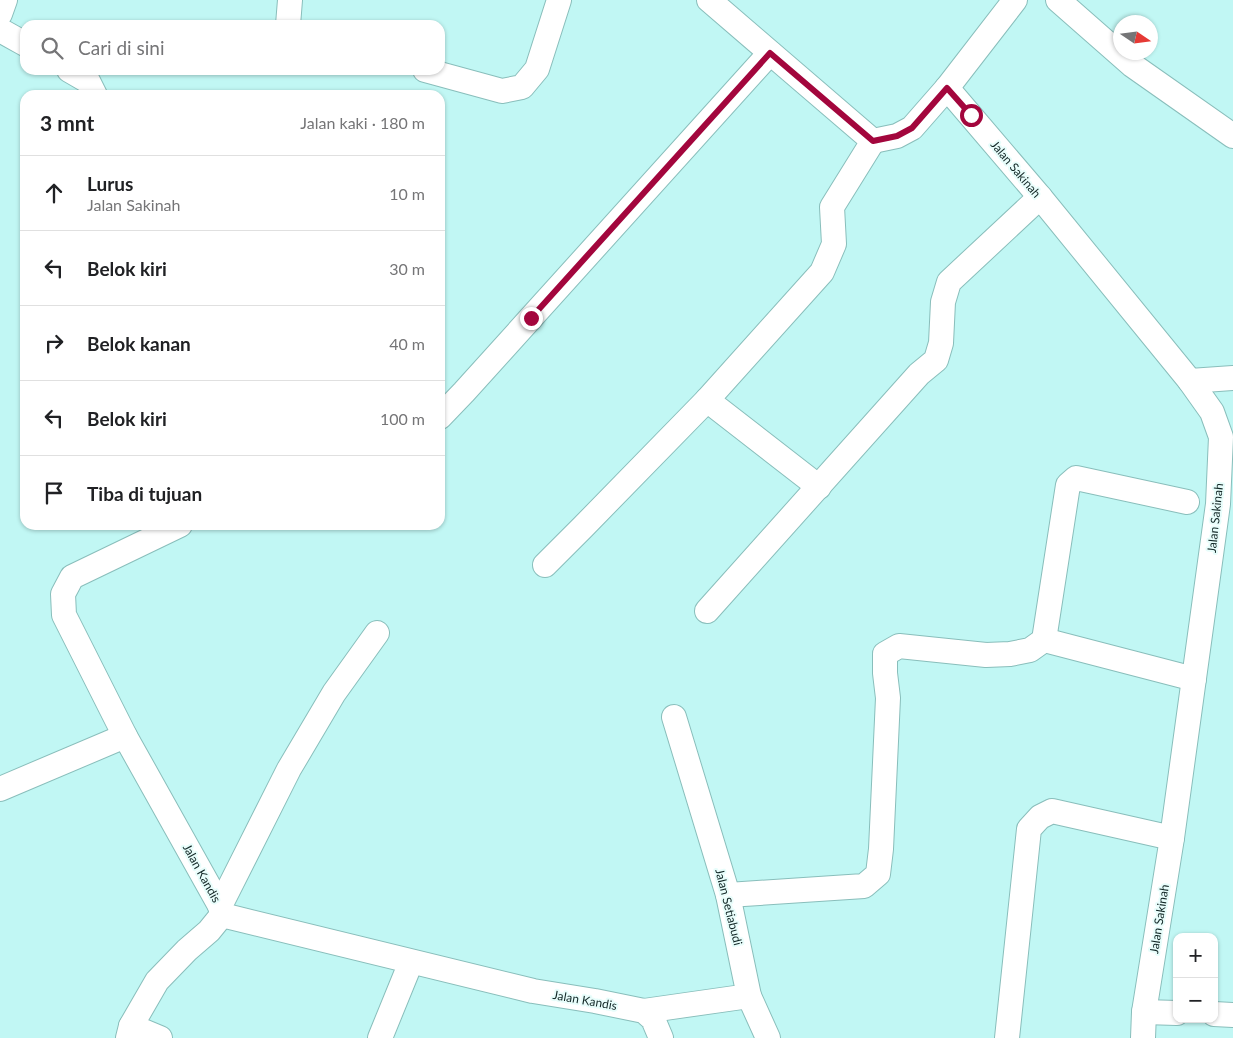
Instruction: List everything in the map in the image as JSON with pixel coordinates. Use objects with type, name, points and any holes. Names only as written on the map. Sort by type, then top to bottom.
[{"type":"street","points":[[0,14],[5,0]]},
{"type":"street","points":[[288,20],[290,0]]},
{"type":"street","points":[[443,75],[502,91],[522,88],[538,69],[559,0]]},
{"type":"street","points":[[709,0],[873,141]]},
{"type":"street","points":[[545,565],[707,400],[822,272],[834,244],[832,207],[873,141],[897,136],[912,128],[947,88],[1015,0]]},
{"type":"street","points":[[1058,0],[1132,65],[1233,136]]},
{"type":"street","points":[[0,30],[20,41]]},
{"type":"street","points":[[445,411],[770,53]]},
{"type":"street","points":[[78,75],[88,81],[92,90]]},
{"type":"street","name":"Jalan Sakinah","points":[[947,88],[1040,197],[1190,382],[1212,412],[1221,436],[1218,504],[1172,838],[1144,1012],[1143,1038]]},
{"type":"street","points":[[707,611],[918,374],[936,360],[941,343],[943,302],[949,282],[1040,197]]},
{"type":"street","points":[[1190,382],[1233,378]]},
{"type":"street","points":[[707,400],[819,487]]},
{"type":"street","points":[[728,896],[864,886],[878,874],[881,849],[888,698],[885,654],[900,646],[986,655],[1010,654],[1030,650],[1044,640],[1068,486],[1076,478],[1187,502]]},
{"type":"street","name":"Jalan Kandis","points":[[170,530],[72,577],[63,594],[64,614],[125,736],[221,910],[411,962],[533,991],[644,1011]]},
{"type":"street","points":[[160,1038],[129,1032],[157,981],[187,950],[209,931],[289,769],[334,693],[377,633]]},
{"type":"street","points":[[1044,640],[1194,679]]},
{"type":"street","name":"Jalan Setiabudi","points":[[674,717],[728,896],[749,996],[768,1038]]},
{"type":"street","points":[[0,789],[125,736]]},
{"type":"street","points":[[1007,1038],[1029,829],[1040,817],[1052,811],[1172,838]]},
{"type":"street","points":[[380,1038],[411,962]]},
{"type":"street","points":[[644,1011],[749,996]]},
{"type":"street","points":[[644,1011],[653,1019],[661,1038]]},
{"type":"street","points":[[1144,1012],[1173,1013]]},
{"type":"street","points":[[1218,1014],[1233,1015]]},
{"type":"route","points":[[531,318],[770,53],[873,141],[897,136],[912,128],[947,88],[971,115]]}]
